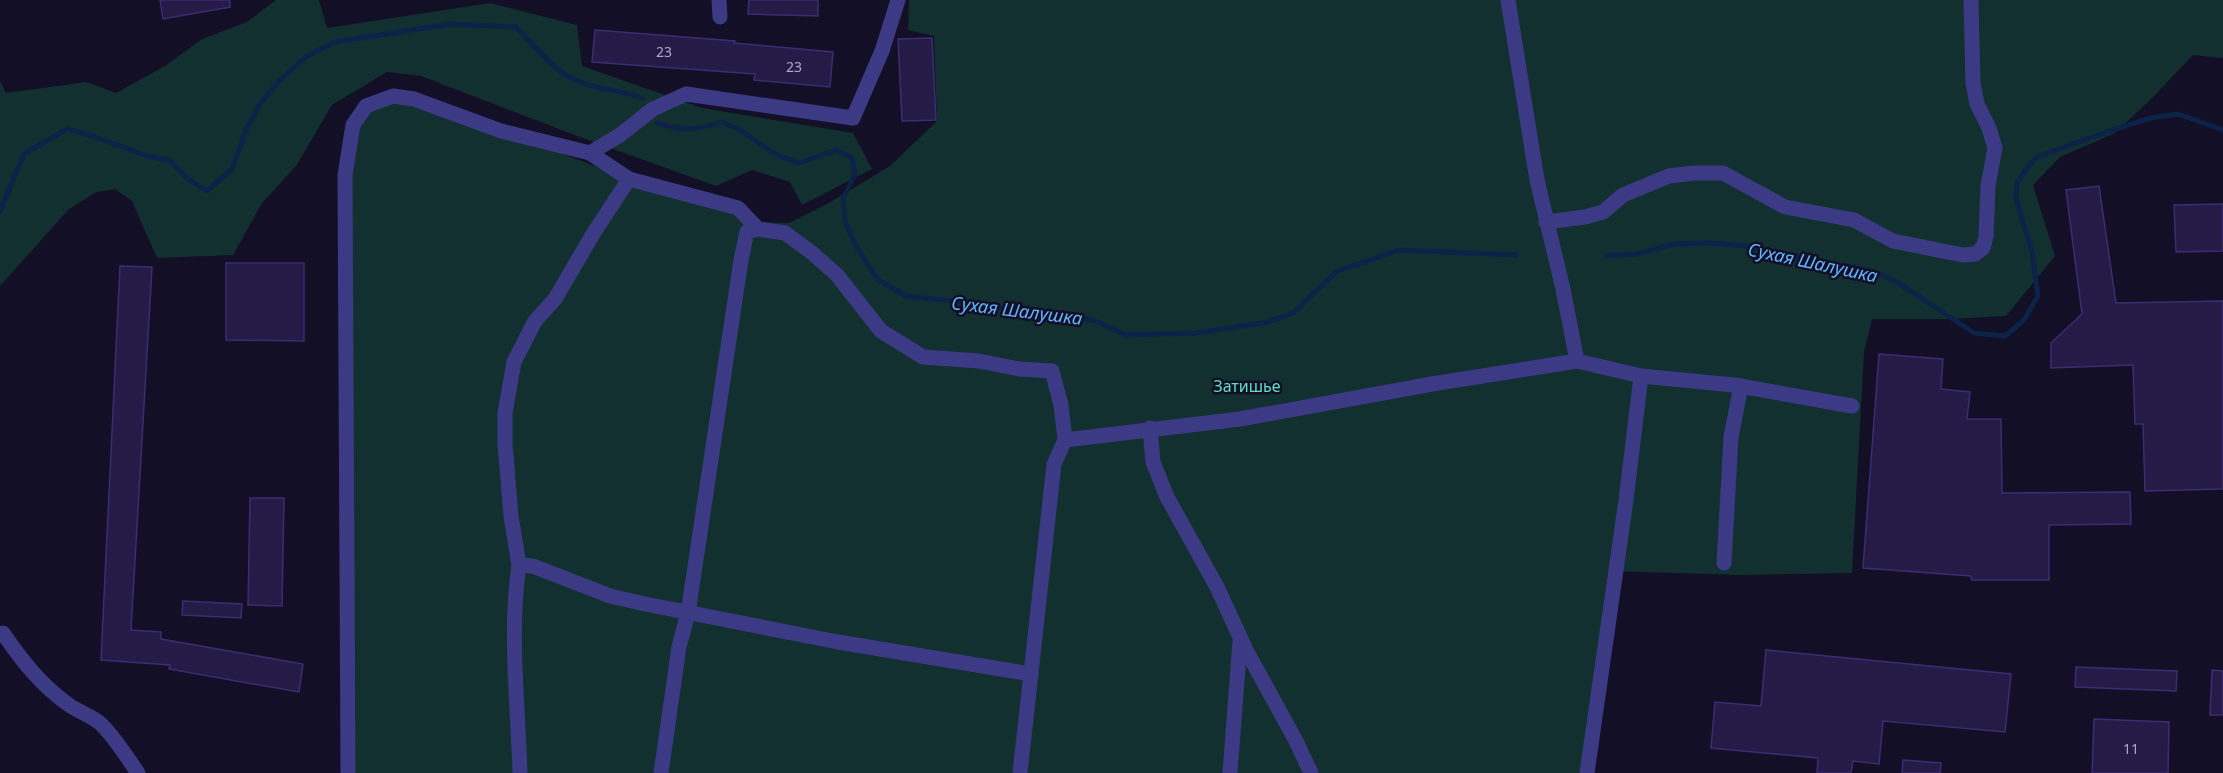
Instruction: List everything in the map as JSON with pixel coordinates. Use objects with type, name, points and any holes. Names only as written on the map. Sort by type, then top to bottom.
[{"type":"lane","points":[[719,0],[720,17]]},
{"type":"lane","points":[[590,153],[620,135],[654,109],[686,94],[853,118],[882,51],[898,0]]},
{"type":"lane","points":[[1508,0],[1537,180],[1563,289],[1577,361]]},
{"type":"lane","points":[[1546,222],[1585,218],[1603,212],[1623,195],[1669,176],[1724,173],[1785,207],[1854,220],[1893,241],[1963,255],[1975,254],[1983,248],[1986,236],[1988,186],[1995,148],[1989,128],[1977,105],[1973,83],[1971,0]]},
{"type":"lane","points":[[348,773],[345,175],[353,125],[366,106],[393,96],[414,99],[501,131],[590,153],[629,179],[738,208],[758,229]]},
{"type":"lane","points":[[520,773],[514,642],[519,565],[511,516],[504,413],[514,362],[535,321],[555,299],[629,179]]},
{"type":"lane","points":[[661,773],[679,648],[688,613],[741,260],[747,232],[758,229],[785,233],[811,252],[837,275],[881,331],[923,357],[980,361],[1019,369],[1052,371],[1061,405],[1065,440],[1054,464],[1020,773]]},
{"type":"lane","points":[[1065,440],[1240,419],[1432,384],[1577,361],[1641,376],[1741,387],[1852,406]]},
{"type":"lane","points":[[1587,773],[1626,500],[1641,376]]},
{"type":"lane","points":[[1724,563],[1731,437],[1741,387]]},
{"type":"lane","points":[[1150,428],[1153,462],[1167,497],[1217,587],[1240,639],[1311,773]]},
{"type":"lane","points":[[519,565],[533,566],[554,573],[609,596],[688,613],[838,642],[1031,674]]},
{"type":"lane","points":[[3,633],[45,687],[71,707],[99,723],[118,743],[138,773]]},
{"type":"lane","points":[[1230,773],[1240,639]]},
{"type":"green space","points":[[276,0],[319,0],[327,28],[490,3],[577,25],[582,66],[702,108],[853,133],[872,169],[802,205],[790,182],[752,170],[716,186],[421,76],[387,72],[332,105],[296,166],[262,203],[233,255],[157,258],[132,201],[115,189],[96,192],[68,210],[0,286],[0,81],[6,93],[86,82],[116,93],[165,66],[202,39],[247,22]]},
{"type":"green space","name":"Затишье","points":[[909,0],[2223,0],[2223,58],[2193,55],[2115,133],[2060,157],[2033,185],[2055,256],[2006,316],[1872,319],[1864,352],[1852,573],[1744,575],[1608,571],[1586,773],[342,773],[349,130],[388,95],[520,138],[603,169],[631,175],[755,222],[789,223],[827,204],[890,166],[937,121],[934,36],[908,30]]},
{"type":"building","points":[[160,0],[230,0],[230,7],[163,19]]},
{"type":"building","points":[[749,0],[818,0],[818,16],[748,14]]},
{"type":"building","points":[[595,30],[735,41],[734,43],[833,52],[830,87],[754,80],[755,74],[592,62]]},
{"type":"building","points":[[932,38],[936,120],[902,121],[898,39]]},
{"type":"building","points":[[2099,186],[2116,303],[2223,301],[2223,489],[2145,491],[2143,424],[2135,424],[2133,365],[2051,368],[2051,343],[2082,314],[2066,190]]},
{"type":"building","points":[[2223,204],[2223,251],[2176,252],[2174,205]]},
{"type":"building","points":[[226,263],[304,263],[304,341],[226,340]]},
{"type":"building","points":[[120,266],[152,267],[131,630],[161,632],[161,639],[303,664],[299,692],[169,669],[170,665],[101,660]]},
{"type":"building","points":[[1879,354],[1943,359],[1941,389],[1970,392],[1967,419],[2001,419],[2002,493],[2130,492],[2131,524],[2049,525],[2049,580],[1972,580],[1971,576],[1863,568]]},
{"type":"building","points":[[250,498],[284,498],[282,606],[248,605]]},
{"type":"building","points":[[183,601],[242,604],[241,618],[182,615]]},
{"type":"building","points":[[1766,650],[2011,674],[2005,732],[1883,721],[1879,764],[1853,761],[1851,773],[1817,773],[1818,758],[1711,748],[1715,702],[1761,706]]},
{"type":"building","points":[[2076,667],[2177,671],[2176,691],[2075,687]]},
{"type":"building","points":[[2212,670],[2223,671],[2223,715],[2210,715]]},
{"type":"building","points":[[2094,719],[2169,722],[2168,773],[2092,773]]},
{"type":"building","points":[[1903,760],[1941,763],[1940,773],[1902,773]]},
{"type":"waterway","name":"Сухая Шалушка","points":[[0,211],[24,154],[67,129],[170,161],[188,179],[207,191],[232,169],[246,130],[260,104],[279,81],[307,56],[335,42],[451,24],[516,27],[546,59],[573,79],[642,98]]},
{"type":"waterway","name":"Сухая Шалушка","points":[[1606,256],[1637,254],[1674,244],[1712,243],[1746,246],[1872,271],[1897,282],[1974,333],[2005,336],[2024,320],[2038,296],[2032,251],[2016,199],[2017,183],[2037,157],[2151,118],[2178,114],[2223,130]]},
{"type":"waterway","name":"Сухая Шалушка","points":[[657,123],[689,129],[721,122],[740,130],[775,154],[799,163],[836,150],[852,158],[855,174],[843,199],[845,222],[856,246],[877,279],[906,296],[1093,320],[1126,335],[1196,333],[1268,322],[1293,313],[1337,271],[1399,250],[1516,255]]}]
